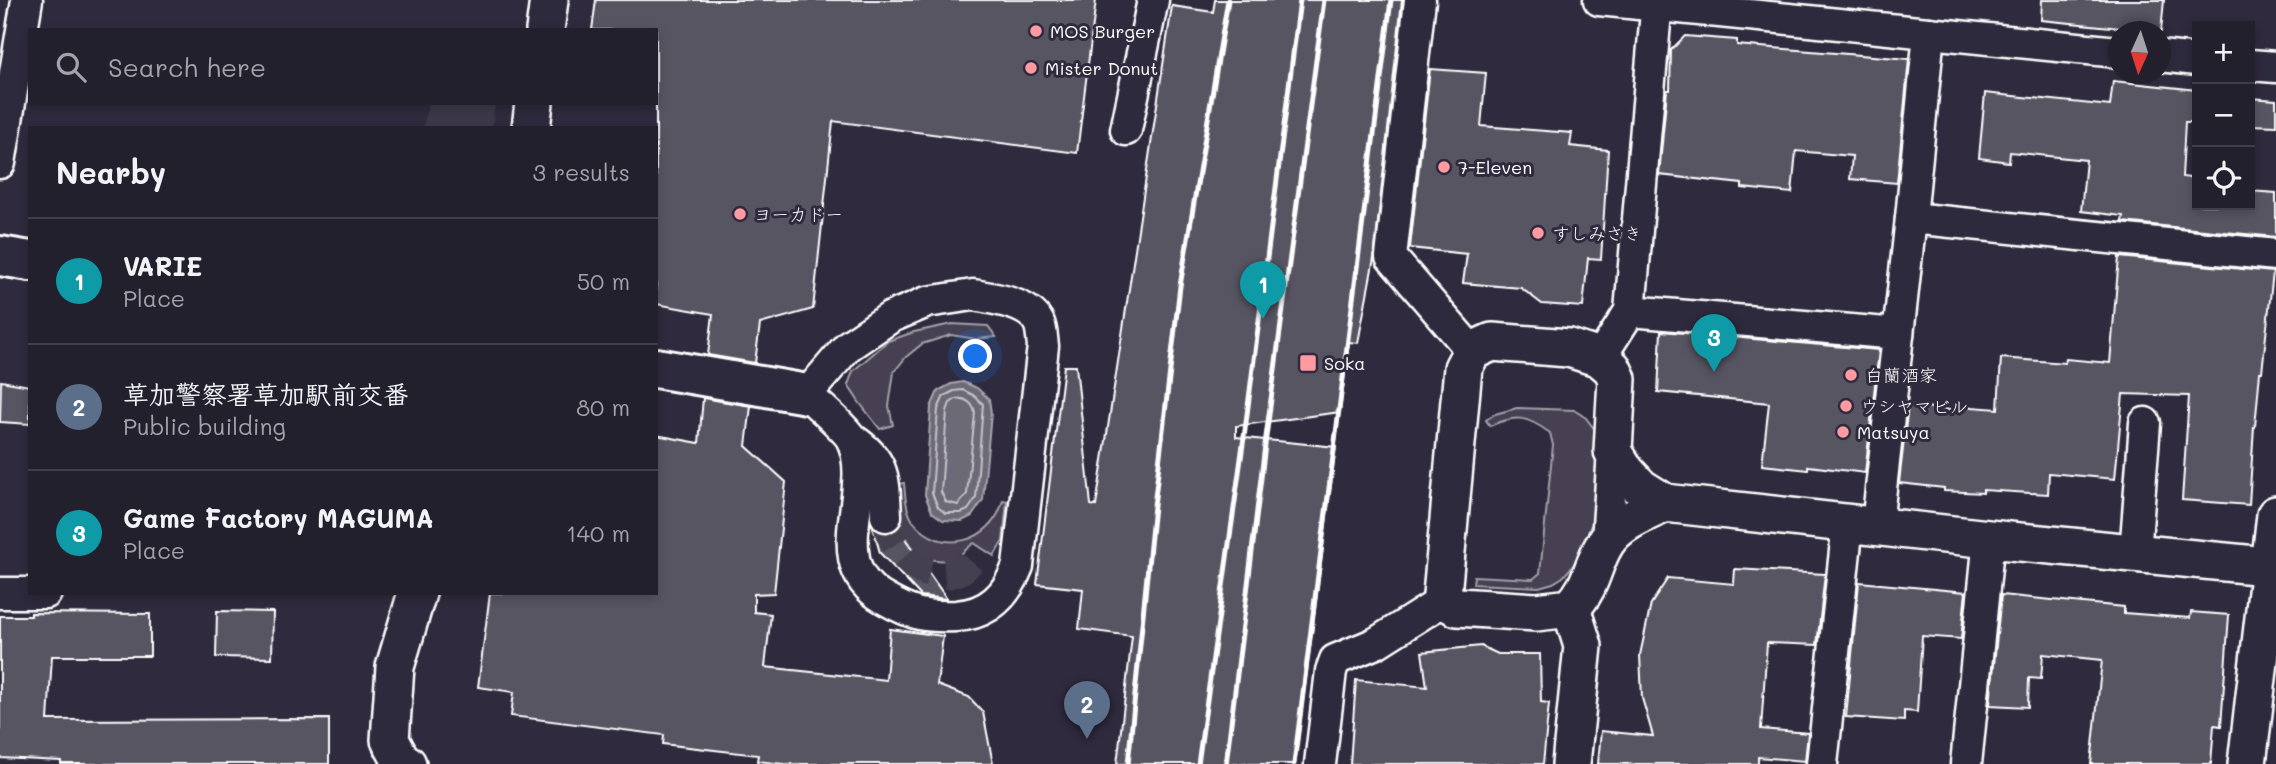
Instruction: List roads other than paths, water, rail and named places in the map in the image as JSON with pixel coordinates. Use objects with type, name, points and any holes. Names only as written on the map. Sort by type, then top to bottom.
[{"type":"main road","points":[[0,256],[28,261]]},
{"type":"main road","points":[[658,368],[807,394]]},
{"type":"street","points":[[0,163],[27,0]]},
{"type":"street","points":[[545,28],[549,0]]},
{"type":"street","points":[[1126,130],[1153,0]]},
{"type":"street","points":[[1420,0],[1391,257],[1472,351]]},
{"type":"street","points":[[1599,0],[1766,8],[1929,33],[2108,51]]},
{"type":"street","points":[[1600,358],[1630,311],[1657,3]]},
{"type":"street","points":[[1822,764],[1862,524],[1898,334],[1929,33]]},
{"type":"street","points":[[2171,57],[2192,59]]},
{"type":"street","points":[[2255,65],[2276,67]]},
{"type":"street","points":[[531,126],[534,105]]},
{"type":"street","points":[[1912,218],[2276,255]]},
{"type":"street","points":[[852,439],[858,469],[851,549],[860,577],[878,595],[908,612],[935,617],[965,615],[986,608],[999,599],[1011,584],[1018,566],[1043,346],[1039,322],[1023,308],[1006,300],[973,295],[927,302],[891,317],[848,346],[807,394],[852,439],[869,450],[884,478],[886,516]]},
{"type":"street","points":[[1630,311],[1898,334]]},
{"type":"street","points":[[1492,342],[1569,348],[1600,358],[1612,368],[1616,379],[1606,541],[1588,587],[1571,608],[1536,612],[1457,607],[1444,600],[1442,595],[1463,368],[1472,351],[1492,342]]},
{"type":"street","points":[[2135,554],[2145,423]]},
{"type":"street","points":[[1613,451],[1633,480],[1665,503],[2273,567]]},
{"type":"street","points":[[1606,541],[1620,527],[1665,503]]},
{"type":"street","points":[[2247,764],[2273,567],[2276,514]]},
{"type":"street","points":[[1966,764],[1989,539]]},
{"type":"street","points":[[0,593],[28,593]]},
{"type":"street","points":[[402,764],[390,740],[395,667],[415,595]]},
{"type":"street","points":[[1320,764],[1331,671],[1335,660],[1376,643],[1444,600]]},
{"type":"street","points":[[1571,608],[1583,646],[1571,764]]},
{"type":"water","points":[[963,382],[977,388],[989,399],[991,413],[983,500],[972,516],[962,521],[943,520],[932,512],[925,495],[931,407],[938,391],[951,384]]},
{"type":"tunnel","points":[[886,516],[894,541],[901,552],[920,569],[944,574],[960,570],[974,556]]},
{"type":"railway","points":[[1128,764],[1180,286],[1228,0]]},
{"type":"railway","points":[[1198,764],[1245,430],[1300,0]]},
{"type":"railway","points":[[1226,764],[1324,0]]},
{"type":"railway","points":[[1294,764],[1391,0]]},
{"type":"place","name":"MOS Burger","points":[[1036,31]]},
{"type":"place","name":"Mister Donut","points":[[1031,68]]},
{"type":"place","name":"7-Eleven","points":[[1444,167]]},
{"type":"place","name":"ヨーカドー","points":[[740,214]]},
{"type":"place","name":"すしみさき","points":[[1538,233]]},
{"type":"place","name":"VARIE","points":[[1263,319]]},
{"type":"place","name":"Soka","points":[[1308,363]]},
{"type":"place","name":"Game Factory MAGUMA","points":[[1714,372]]},
{"type":"place","name":"白蘭酒家","points":[[1851,375]]},
{"type":"place","name":"ウシヤマビル","points":[[1846,406]]},
{"type":"place","name":"Matsuya","points":[[1843,432]]},
{"type":"place","name":"草加警察署草加駅前交番","points":[[1087,739]]}]
